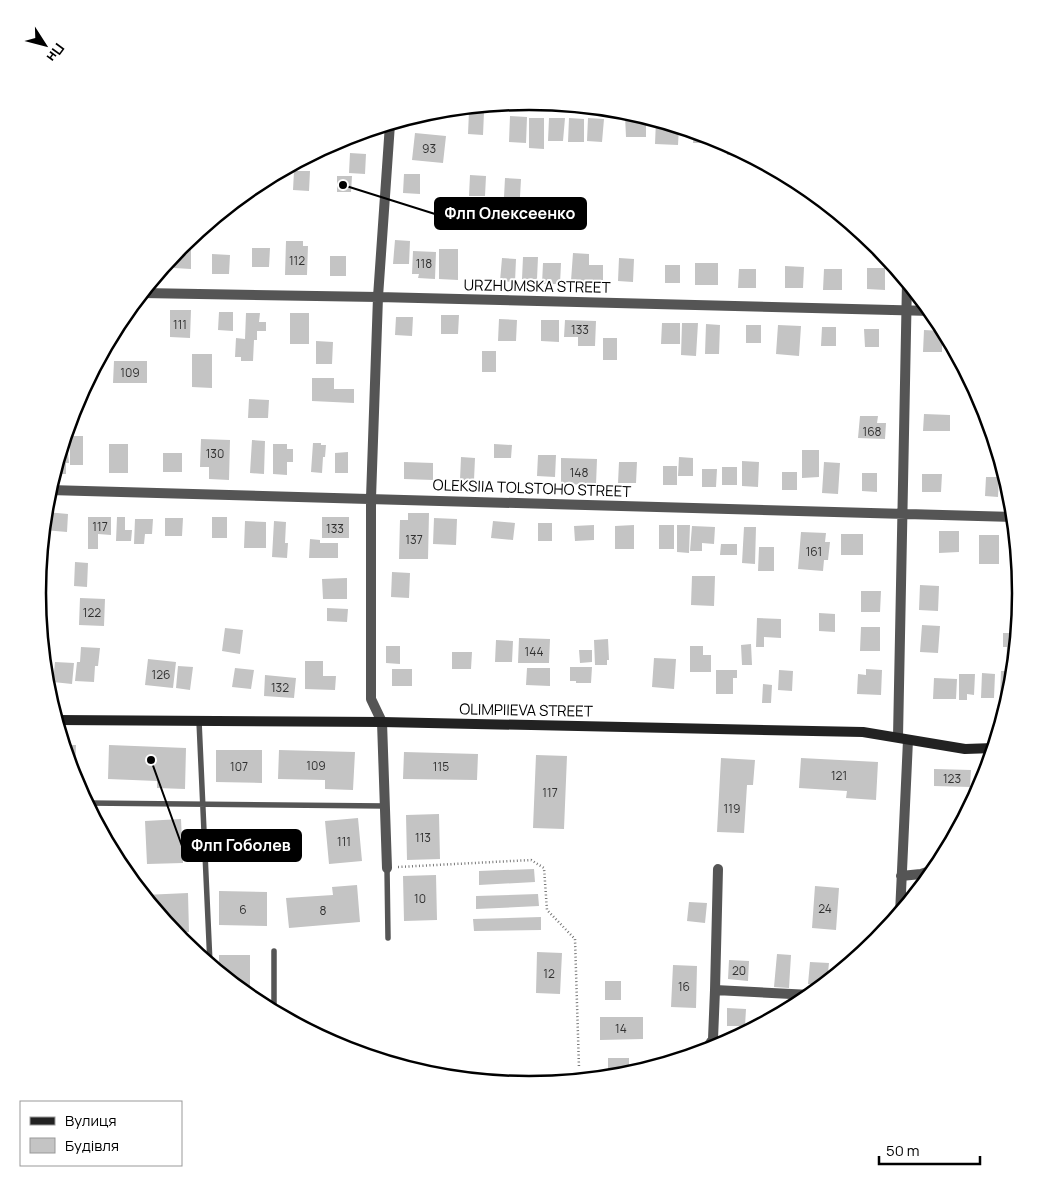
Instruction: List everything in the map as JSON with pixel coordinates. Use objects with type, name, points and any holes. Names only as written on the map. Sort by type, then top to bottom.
[{"type":"main road","name":"OLIMPIIEVA STREET","points":[[64,720],[382,722],[863,732],[965,749],[987,748]]},
{"type":"street","points":[[387,868],[382,722],[371,699],[371,498],[378,297],[390,130]]},
{"type":"street","points":[[901,902],[903,739],[902,513],[908,292]]},
{"type":"street","name":"URZHUMSKA STREET","points":[[151,293],[921,311]]},
{"type":"street","name":"OLEKSIIA TOLSTOHO STREET","points":[[58,490],[1006,517]]},
{"type":"street","points":[[713,1040],[718,869]]},
{"type":"street","points":[[902,876],[922,874]]},
{"type":"street","points":[[715,990],[799,994]]},
{"type":"lane","points":[[200,721],[210,955]]},
{"type":"lane","points":[[94,803],[385,806]]},
{"type":"lane","points":[[387,868],[388,938]]},
{"type":"lane","points":[[274,952],[274,1003]]},
{"type":"path","points":[[387,868],[531,860],[544,868],[547,910],[575,939],[585,1073]]},
{"type":"building","points":[[484,112],[483,135],[468,134],[469,114]]},
{"type":"building","points":[[510,116],[527,117],[526,143],[509,142]]},
{"type":"building","points":[[529,118],[544,118],[544,149],[529,148]]},
{"type":"building","points":[[549,118],[565,118],[563,141],[548,141]]},
{"type":"building","points":[[569,118],[584,119],[584,142],[568,142]]},
{"type":"building","points":[[588,118],[604,119],[602,142],[587,141]]},
{"type":"building","points":[[625,119],[646,124],[646,137],[626,137]]},
{"type":"building","points":[[656,126],[679,133],[678,145],[655,144]]},
{"type":"building","points":[[415,133],[446,136],[443,163],[412,160]]},
{"type":"building","points":[[693,138],[704,143],[693,143]]},
{"type":"building","points":[[350,153],[366,154],[365,174],[349,173]]},
{"type":"building","points":[[294,171],[310,171],[309,191],[293,190]]},
{"type":"building","points":[[404,174],[420,174],[420,194],[403,193]]},
{"type":"building","points":[[470,175],[486,176],[485,196],[469,196]]},
{"type":"building","points":[[337,176],[352,176],[351,192],[337,192]]},
{"type":"building","points":[[505,178],[521,179],[520,197],[504,197]]},
{"type":"building","points":[[395,240],[410,241],[409,264],[393,264]]},
{"type":"building","points":[[286,241],[303,241],[303,246],[308,246],[307,275],[285,275]]},
{"type":"building","points":[[191,248],[191,269],[174,268],[174,266]]},
{"type":"building","points":[[252,248],[270,248],[269,267],[252,267]]},
{"type":"building","points":[[439,249],[458,249],[458,280],[439,279]]},
{"type":"building","points":[[413,251],[436,252],[435,279],[418,278],[419,274],[412,274]]},
{"type":"building","points":[[573,253],[589,254],[589,265],[603,265],[603,283],[571,281]]},
{"type":"building","points":[[212,254],[230,255],[229,274],[212,274]]},
{"type":"building","points":[[330,256],[346,256],[346,276],[330,276]]},
{"type":"building","points":[[523,257],[538,257],[537,279],[522,279]]},
{"type":"building","points":[[502,258],[516,259],[515,282],[500,281]]},
{"type":"building","points":[[619,258],[634,259],[633,282],[618,281]]},
{"type":"building","points":[[543,263],[561,263],[560,284],[542,284]]},
{"type":"building","points":[[695,263],[718,263],[718,285],[695,285]]},
{"type":"building","points":[[665,265],[680,265],[680,283],[665,283]]},
{"type":"building","points":[[785,266],[804,267],[803,288],[785,288]]},
{"type":"building","points":[[867,268],[885,268],[885,290],[867,289]]},
{"type":"building","points":[[739,269],[756,269],[756,288],[738,288]]},
{"type":"building","points":[[824,269],[842,269],[842,290],[823,290]]},
{"type":"building","points":[[170,310],[191,310],[190,338],[170,337]]},
{"type":"building","points":[[219,312],[233,312],[233,331],[218,330]]},
{"type":"building","points":[[246,313],[260,313],[259,322],[266,322],[266,331],[257,331],[257,340],[254,340],[253,361],[241,361],[241,357],[235,357],[236,338],[245,339]]},
{"type":"building","points":[[290,313],[309,313],[309,344],[290,344]]},
{"type":"building","points":[[441,315],[459,315],[458,334],[441,334]]},
{"type":"building","points":[[396,317],[413,317],[412,336],[395,335]]},
{"type":"building","points":[[499,319],[517,320],[516,341],[498,341]]},
{"type":"building","points":[[541,320],[559,320],[559,342],[541,341]]},
{"type":"building","points":[[565,320],[596,321],[595,346],[578,346],[578,337],[564,337]]},
{"type":"building","points":[[662,323],[680,323],[680,344],[661,344]]},
{"type":"building","points":[[682,323],[698,323],[696,356],[681,355]]},
{"type":"building","points":[[706,324],[720,325],[719,354],[705,354]]},
{"type":"building","points":[[746,325],[761,325],[761,343],[746,343]]},
{"type":"building","points":[[778,325],[801,326],[799,356],[776,354]]},
{"type":"building","points":[[822,327],[836,327],[836,346],[821,346]]},
{"type":"building","points":[[864,329],[879,329],[879,347],[865,347]]},
{"type":"building","points":[[924,330],[935,331],[942,342],[942,352],[923,352]]},
{"type":"building","points":[[603,338],[617,338],[617,360],[603,360]]},
{"type":"building","points":[[316,341],[333,342],[332,364],[316,364]]},
{"type":"building","points":[[482,351],[496,351],[496,372],[482,372]]},
{"type":"building","points":[[192,354],[212,354],[212,388],[192,387]]},
{"type":"building","points":[[114,361],[147,361],[147,383],[113,383]]},
{"type":"building","points":[[312,378],[334,378],[334,389],[354,389],[354,403],[312,401]]},
{"type":"building","points":[[249,399],[269,400],[268,418],[248,418]]},
{"type":"building","points":[[924,414],[950,415],[950,431],[923,431]]},
{"type":"building","points":[[860,416],[878,416],[877,423],[886,423],[885,439],[858,438]]},
{"type":"building","points":[[73,436],[83,436],[83,465],[70,465],[70,445]]},
{"type":"building","points":[[201,439],[230,440],[229,480],[209,479],[209,467],[200,467]]},
{"type":"building","points":[[252,440],[265,441],[264,474],[250,473]]},
{"type":"building","points":[[313,443],[326,445],[322,473],[311,472]]},
{"type":"building","points":[[109,444],[128,444],[128,473],[109,473]]},
{"type":"building","points":[[273,444],[287,444],[287,449],[293,449],[293,462],[287,462],[287,475],[273,474]]},
{"type":"building","points":[[494,444],[512,445],[511,458],[494,458]]},
{"type":"building","points":[[802,450],[819,450],[819,477],[802,478]]},
{"type":"building","points":[[68,452],[69,463],[66,463],[66,474],[62,474]]},
{"type":"building","points":[[348,452],[348,473],[335,473],[335,453]]},
{"type":"building","points":[[163,453],[182,453],[182,472],[163,472]]},
{"type":"building","points":[[538,455],[556,455],[555,477],[537,476]]},
{"type":"building","points":[[461,457],[475,458],[474,480],[460,480]]},
{"type":"building","points":[[679,457],[693,458],[693,476],[678,476]]},
{"type":"building","points":[[561,458],[597,459],[596,485],[561,484]]},
{"type":"building","points":[[742,461],[759,462],[758,487],[742,486]]},
{"type":"building","points":[[404,462],[433,463],[433,480],[404,479]]},
{"type":"building","points":[[619,462],[637,462],[636,483],[618,483]]},
{"type":"building","points":[[824,462],[840,463],[838,494],[822,493]]},
{"type":"building","points":[[663,466],[677,466],[677,485],[663,485]]},
{"type":"building","points":[[722,467],[737,467],[737,485],[722,485]]},
{"type":"building","points":[[702,469],[717,469],[716,487],[702,487]]},
{"type":"building","points":[[782,472],[797,472],[797,490],[782,490]]},
{"type":"building","points":[[862,473],[877,473],[877,492],[862,491]]},
{"type":"building","points":[[922,474],[942,474],[941,492],[922,492]]},
{"type":"building","points":[[986,477],[998,477],[998,497],[985,496]]},
{"type":"building","points":[[53,513],[68,514],[67,532],[50,531]]},
{"type":"building","points":[[408,513],[429,513],[428,559],[399,559],[400,520],[408,520]]},
{"type":"building","points":[[88,517],[111,517],[111,535],[98,534],[98,549],[88,549]]},
{"type":"building","points":[[117,517],[125,517],[125,530],[132,530],[131,541],[116,541]]},
{"type":"building","points":[[212,517],[227,517],[227,538],[212,538]]},
{"type":"building","points":[[322,517],[349,517],[349,538],[322,538]]},
{"type":"building","points":[[165,518],[183,518],[182,536],[165,536]]},
{"type":"building","points":[[434,518],[457,519],[456,545],[433,544]]},
{"type":"building","points":[[135,519],[153,519],[152,534],[145,534],[144,544],[134,544]]},
{"type":"building","points":[[245,521],[266,522],[266,548],[244,548]]},
{"type":"building","points":[[274,521],[286,522],[285,543],[288,543],[287,558],[272,557]]},
{"type":"building","points":[[493,521],[515,523],[513,540],[491,538]]},
{"type":"building","points":[[538,523],[552,523],[552,541],[538,541]]},
{"type":"building","points":[[594,525],[594,540],[575,541],[574,526]]},
{"type":"building","points":[[634,525],[634,549],[615,549],[615,526]]},
{"type":"building","points":[[659,525],[674,525],[674,549],[659,549]]},
{"type":"building","points":[[677,525],[690,525],[689,553],[677,552]]},
{"type":"building","points":[[692,526],[715,527],[714,544],[702,543],[702,551],[690,551]]},
{"type":"building","points":[[744,527],[756,527],[755,564],[742,563]]},
{"type":"building","points":[[939,531],[959,531],[959,552],[939,553]]},
{"type":"building","points":[[801,532],[826,533],[825,542],[830,542],[828,560],[824,560],[823,571],[798,569]]},
{"type":"building","points":[[841,534],[863,534],[863,555],[841,555]]},
{"type":"building","points":[[979,535],[999,535],[999,564],[979,564]]},
{"type":"building","points":[[310,539],[320,540],[320,543],[338,543],[338,558],[309,558]]},
{"type":"building","points":[[721,544],[737,544],[737,555],[720,555]]},
{"type":"building","points":[[759,547],[774,547],[774,571],[758,571]]},
{"type":"building","points":[[75,562],[88,563],[87,587],[74,586]]},
{"type":"building","points":[[392,572],[410,573],[409,598],[391,597]]},
{"type":"building","points":[[692,576],[715,576],[714,606],[691,605]]},
{"type":"building","points":[[347,578],[347,599],[323,599],[322,579]]},
{"type":"building","points":[[920,585],[939,586],[938,611],[919,610]]},
{"type":"building","points":[[861,591],[881,591],[880,612],[861,612]]},
{"type":"building","points":[[80,598],[105,599],[104,626],[79,625]]},
{"type":"building","points":[[327,608],[348,609],[347,622],[327,621]]},
{"type":"building","points":[[819,613],[835,614],[835,632],[819,631]]},
{"type":"building","points":[[757,618],[781,619],[781,638],[764,637],[764,647],[756,647]]},
{"type":"building","points":[[922,625],[940,626],[938,653],[920,652]]},
{"type":"building","points":[[861,627],[880,627],[880,651],[860,651]]},
{"type":"building","points":[[225,628],[243,630],[240,654],[222,651]]},
{"type":"building","points":[[1003,633],[1011,633],[1008,662],[1006,662],[1007,647],[1003,647]]},
{"type":"building","points":[[519,638],[550,639],[549,663],[518,663]]},
{"type":"building","points":[[608,639],[609,660],[607,660],[607,665],[595,665],[594,640]]},
{"type":"building","points":[[496,640],[513,641],[512,662],[495,662]]},
{"type":"building","points":[[751,644],[752,665],[742,665],[741,645]]},
{"type":"building","points":[[386,646],[400,646],[400,664],[386,663]]},
{"type":"building","points":[[690,646],[703,646],[703,655],[711,655],[711,672],[690,672]]},
{"type":"building","points":[[81,647],[100,648],[98,666],[95,666],[94,682],[75,681],[77,662],[80,662]]},
{"type":"building","points":[[579,650],[592,650],[592,662],[580,663]]},
{"type":"building","points":[[452,652],[472,652],[471,669],[452,669]]},
{"type":"building","points":[[654,658],[676,659],[674,689],[652,687]]},
{"type":"building","points":[[148,659],[176,662],[173,688],[145,685]]},
{"type":"building","points":[[305,661],[323,661],[323,676],[336,676],[335,690],[305,689]]},
{"type":"building","points":[[55,662],[74,663],[72,684],[55,682]]},
{"type":"building","points":[[178,666],[193,667],[190,690],[176,688]]},
{"type":"building","points":[[570,667],[592,667],[591,683],[570,681]]},
{"type":"building","points":[[235,668],[254,670],[251,689],[232,687]]},
{"type":"building","points":[[527,668],[550,668],[550,686],[526,685]]},
{"type":"building","points":[[392,669],[412,669],[412,686],[392,686]]},
{"type":"building","points":[[866,669],[882,670],[881,695],[857,694],[858,674],[866,675]]},
{"type":"building","points":[[716,670],[737,670],[737,678],[733,678],[733,694],[716,694]]},
{"type":"building","points":[[779,670],[793,671],[792,691],[778,690]]},
{"type":"building","points":[[1001,671],[1006,671],[1003,687],[1000,699]]},
{"type":"building","points":[[982,673],[995,674],[994,698],[981,698]]},
{"type":"building","points":[[959,674],[975,674],[974,695],[967,694],[967,700],[959,700]]},
{"type":"building","points":[[265,675],[296,678],[294,698],[264,696]]},
{"type":"building","points":[[934,678],[957,679],[956,699],[933,699]]},
{"type":"building","points":[[763,684],[772,685],[771,703],[762,703]]},
{"type":"building","points":[[71,745],[76,745],[76,758]]},
{"type":"building","points":[[109,745],[186,748],[185,789],[157,788],[157,781],[108,779]]},
{"type":"building","points":[[216,750],[262,750],[262,783],[216,782]]},
{"type":"building","points":[[279,750],[355,752],[353,790],[325,789],[325,780],[278,779]]},
{"type":"building","points":[[404,752],[478,754],[477,780],[403,779]]},
{"type":"building","points":[[536,755],[567,756],[564,829],[533,828]]},
{"type":"building","points":[[721,758],[755,760],[753,785],[747,785],[744,833],[717,832]]},
{"type":"building","points":[[801,758],[878,762],[876,800],[846,798],[847,791],[799,788]]},
{"type":"building","points":[[934,769],[971,770],[970,787],[934,786]]},
{"type":"building","points":[[439,814],[440,859],[407,860],[406,815]]},
{"type":"building","points":[[358,818],[362,861],[329,864],[325,821]]},
{"type":"building","points":[[181,819],[183,863],[147,864],[145,821]]},
{"type":"building","points":[[534,869],[535,882],[479,885],[479,871]]},
{"type":"building","points":[[436,875],[437,920],[404,921],[403,876]]},
{"type":"building","points":[[357,885],[360,922],[289,928],[286,898],[333,895],[332,887]]},
{"type":"building","points":[[815,886],[839,888],[836,930],[812,928]]},
{"type":"building","points":[[219,891],[267,892],[267,926],[219,925]]},
{"type":"building","points":[[188,893],[189,932],[185,932],[152,895]]},
{"type":"building","points":[[538,894],[539,906],[476,909],[476,896]]},
{"type":"building","points":[[689,902],[707,903],[705,923],[687,921]]},
{"type":"building","points":[[541,917],[541,930],[474,931],[473,919]]},
{"type":"building","points":[[537,952],[562,953],[560,994],[536,993]]},
{"type":"building","points":[[777,954],[791,955],[789,988],[774,987]]},
{"type":"building","points":[[219,955],[250,955],[250,987],[235,976],[219,963]]},
{"type":"building","points":[[729,960],[749,961],[748,981],[728,979]]},
{"type":"building","points":[[810,962],[829,963],[828,973],[813,984],[808,984]]},
{"type":"building","points":[[673,965],[697,966],[696,1008],[671,1007]]},
{"type":"building","points":[[605,981],[621,981],[621,1000],[605,1000]]},
{"type":"building","points":[[727,1008],[746,1009],[745,1025],[727,1026]]},
{"type":"building","points":[[600,1017],[643,1017],[643,1039],[600,1040]]},
{"type":"building","points":[[608,1058],[629,1058],[629,1066],[608,1070]]},
{"type":"place","name":"Флп Олексеенко","points":[[343,185]]},
{"type":"place","name":"Флп Гоболев","points":[[151,760]]}]
